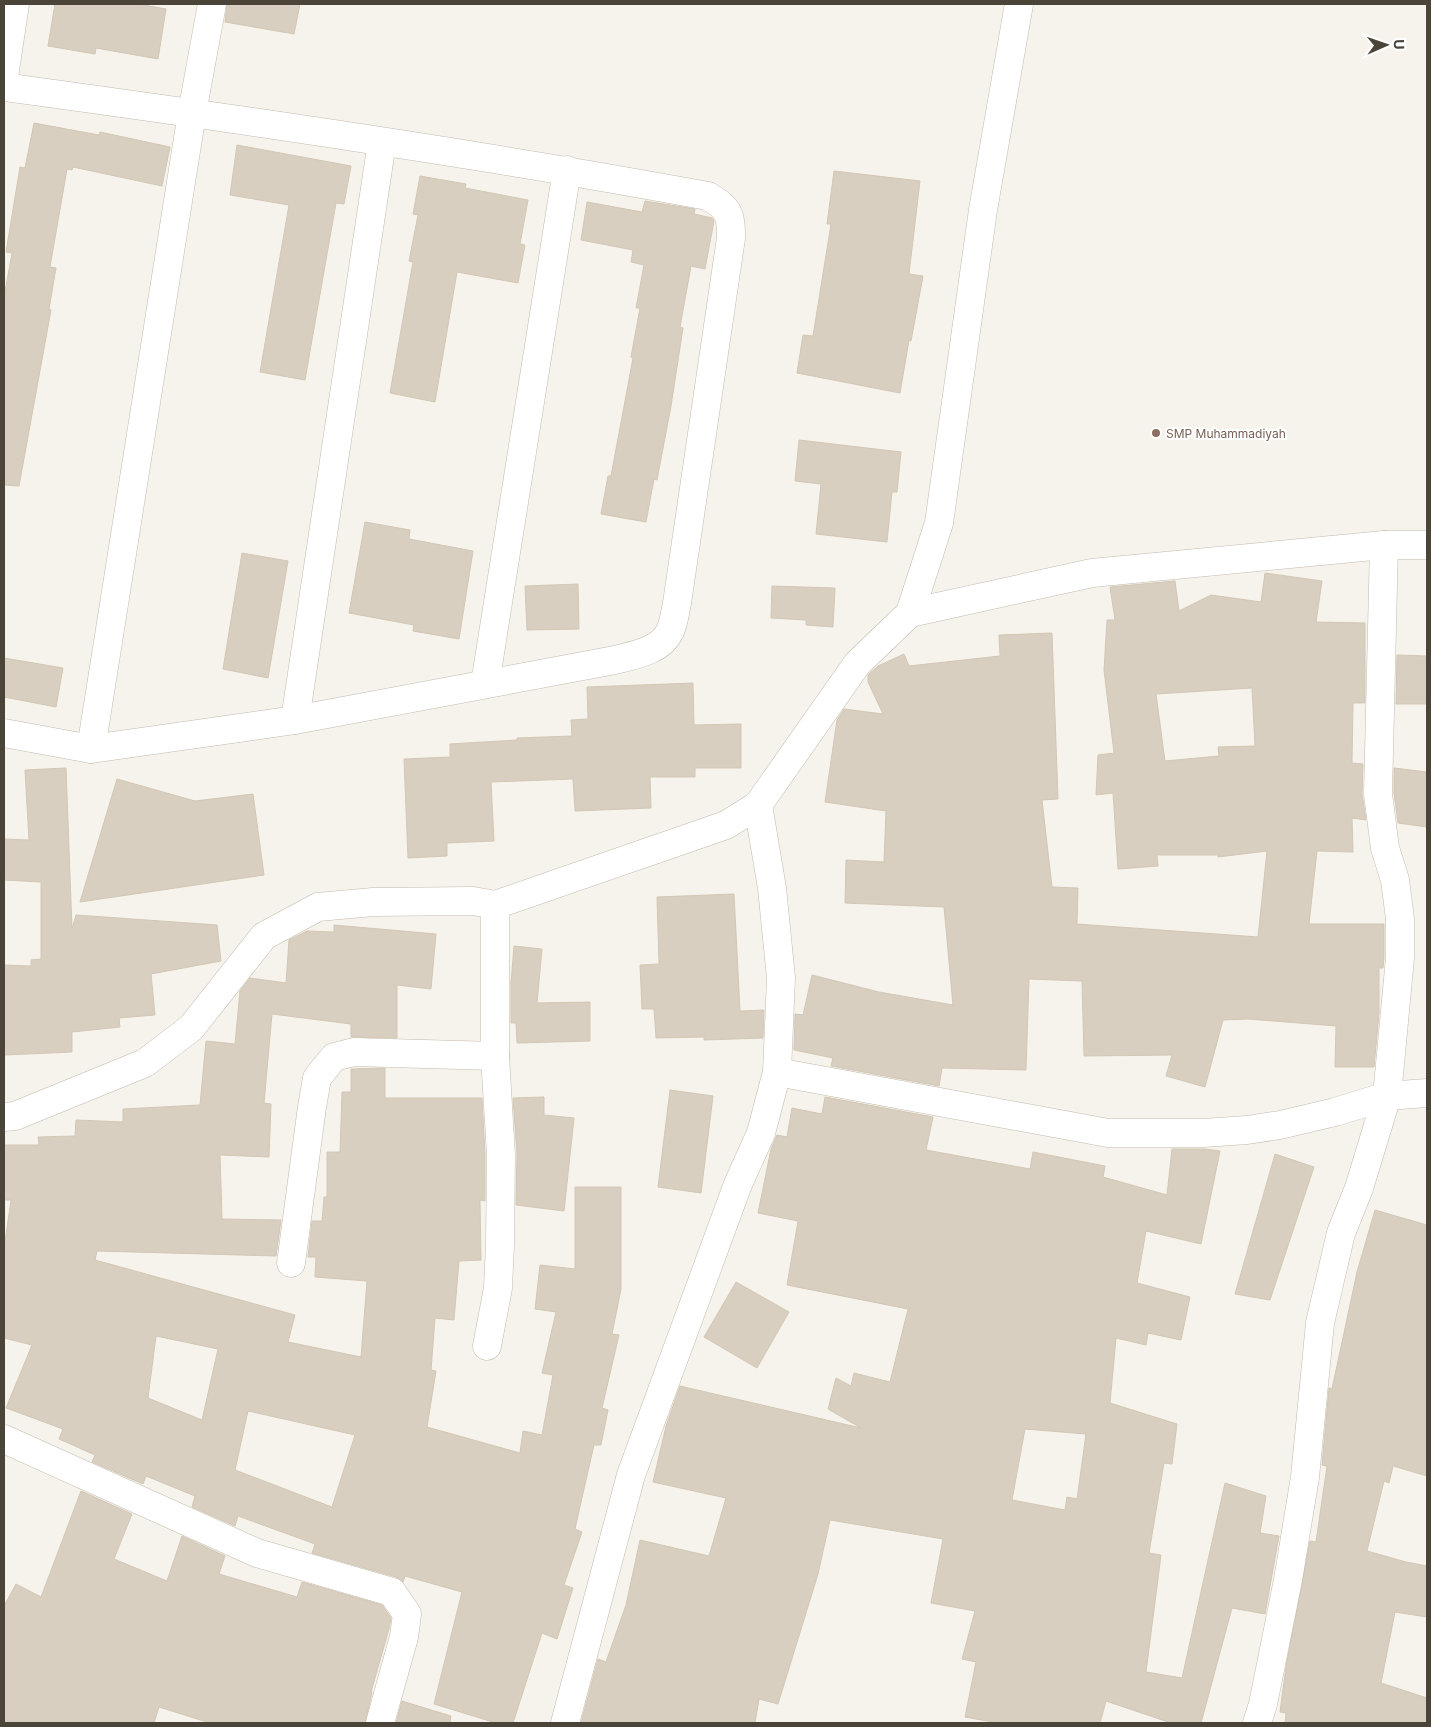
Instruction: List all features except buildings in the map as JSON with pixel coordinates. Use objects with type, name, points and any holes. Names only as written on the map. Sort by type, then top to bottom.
[{"type":"street","points":[[4,77],[15,4]]},
{"type":"street","points":[[91,749],[192,113],[212,4]]},
{"type":"street","points":[[4,1117],[15,1116],[145,1063],[191,1028],[264,936],[318,907],[373,902],[474,901],[495,905],[726,825],[758,805],[857,664],[910,613],[939,523],[983,210],[1018,4]]},
{"type":"street","points":[[4,88],[192,113],[567,170],[708,196],[724,206],[731,221],[731,238],[677,603],[670,632],[657,646],[639,654],[295,720],[91,749],[4,733]]},
{"type":"street","points":[[295,720],[382,142]]},
{"type":"street","points":[[485,684],[567,170]]},
{"type":"street","points":[[910,613],[1092,573],[1384,544],[1427,545]]},
{"type":"street","points":[[1257,1723],[1263,1704],[1288,1580],[1305,1476],[1320,1323],[1341,1233],[1359,1188],[1386,1096],[1400,958],[1400,919],[1395,880],[1385,848],[1378,794],[1384,544]]},
{"type":"street","points":[[565,1723],[631,1475],[738,1184],[761,1133],[777,1072],[781,978],[772,888],[758,805]]},
{"type":"street","points":[[487,1346],[498,1288],[500,1245],[501,1155],[495,1056],[495,905]]},
{"type":"street","points":[[291,1263],[317,1078],[334,1057],[354,1052],[495,1056]]},
{"type":"street","points":[[777,1072],[1108,1133],[1203,1133],[1247,1130],[1289,1123],[1386,1096],[1427,1093]]},
{"type":"street","points":[[4,1439],[257,1552],[392,1592],[407,1614],[404,1638],[380,1723]]},
{"type":"place","name":"SMP Muhammadiyah","points":[[1156,433]]}]
